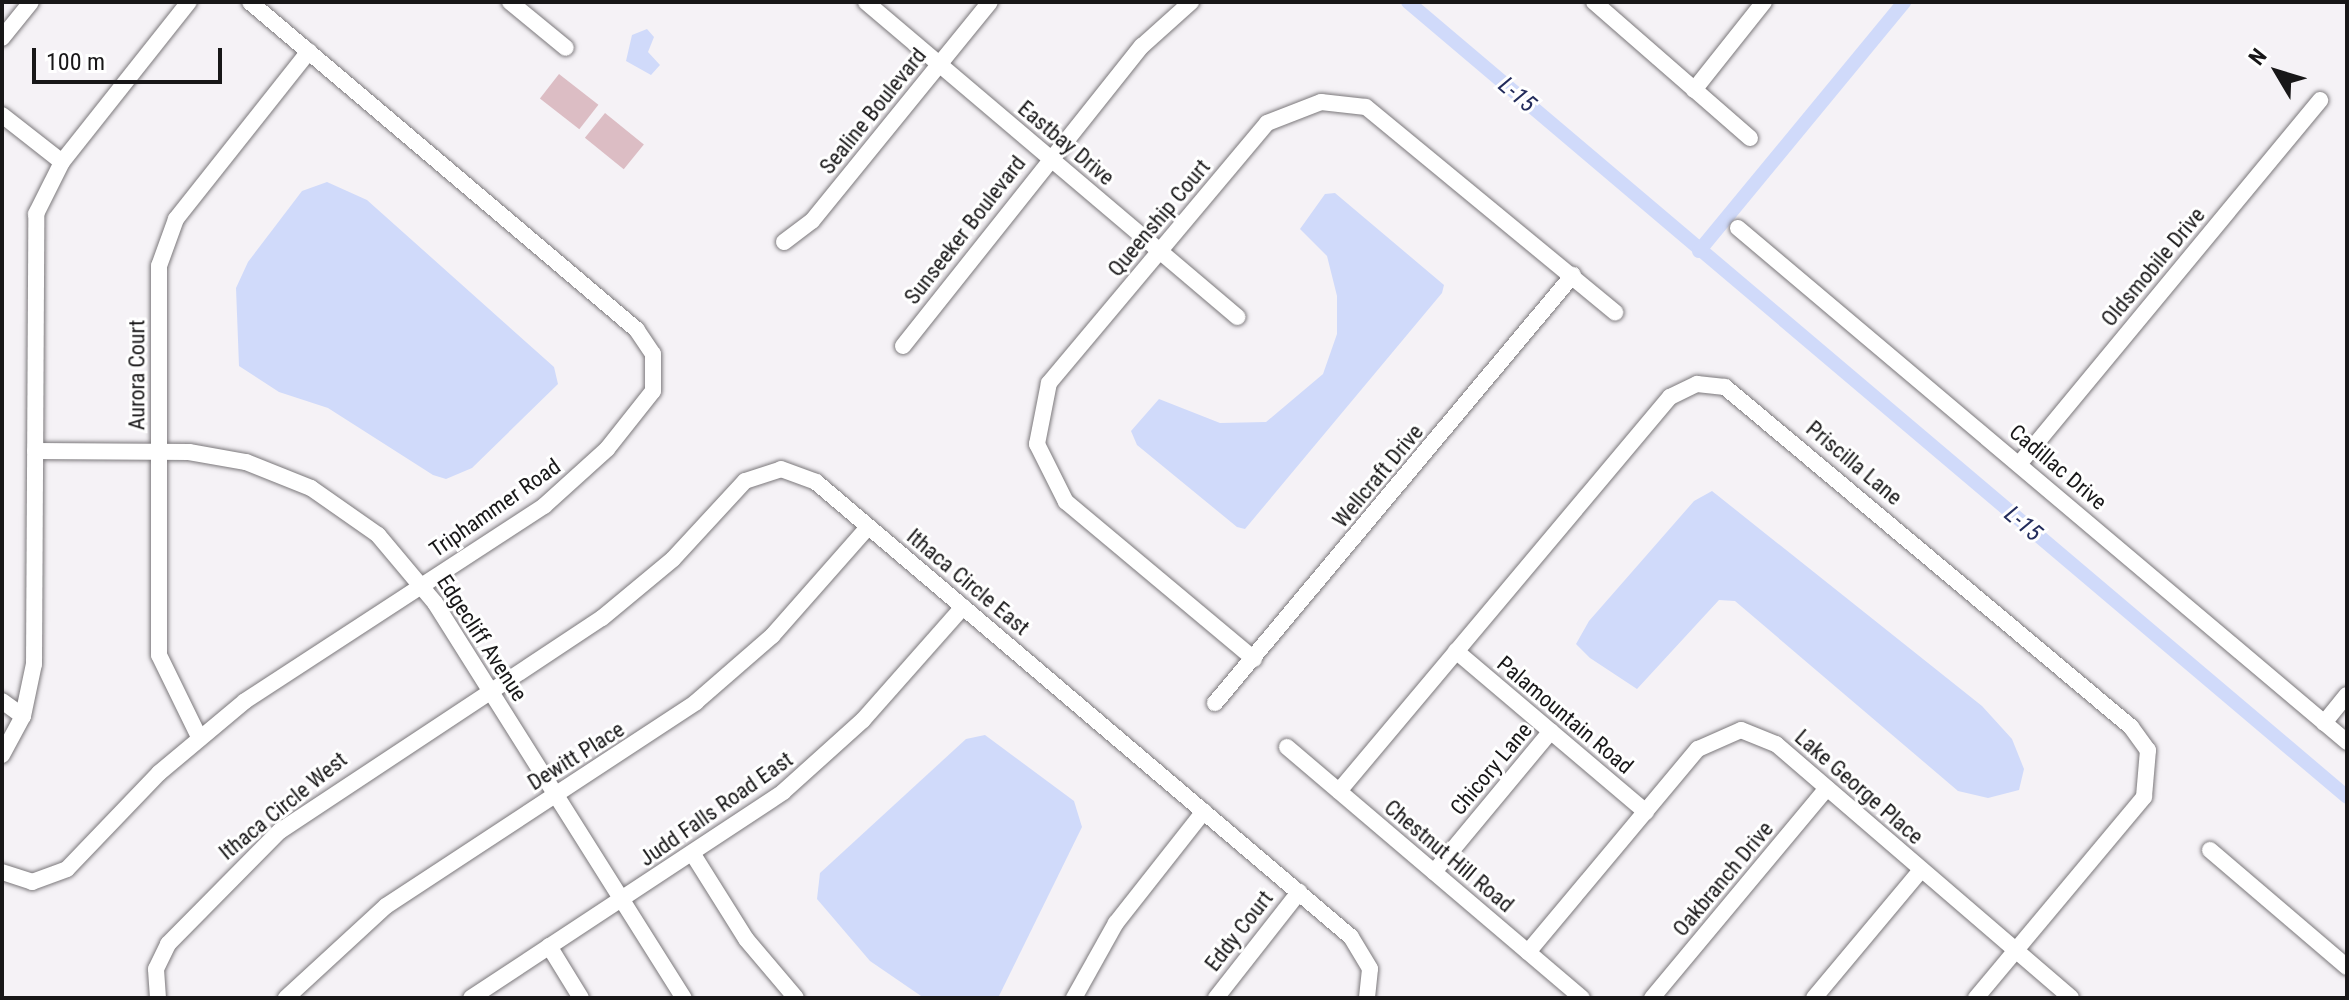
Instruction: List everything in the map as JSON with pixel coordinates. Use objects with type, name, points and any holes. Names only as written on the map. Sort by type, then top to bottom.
[{"type":"street","points":[[2,38],[31,2]]},
{"type":"street","points":[[2,755],[23,716],[34,664],[35,224],[62,162],[189,2]]},
{"type":"street","name":"Triphammer Road","points":[[2,872],[32,882],[67,869],[199,737],[577,478],[649,400],[656,363],[637,330],[250,2]]},
{"type":"street","points":[[510,2],[566,48]]},
{"type":"street","name":"Eastbay Drive","points":[[866,2],[1237,317]]},
{"type":"street","name":"Sealine Boulevard","points":[[784,242],[812,221],[990,2]]},
{"type":"street","name":"Sunseeker Boulevard","points":[[903,346],[1142,46],[1191,2]]},
{"type":"street","points":[[1594,2],[1750,138]]},
{"type":"street","points":[[1694,90],[1764,2]]},
{"type":"street","name":"Aurora Court","points":[[199,737],[160,664],[159,266],[167,237],[309,51]]},
{"type":"street","name":"Oldsmobile Drive","points":[[2020,463],[2320,100]]},
{"type":"street","name":"Queenship Court","points":[[1254,659],[1066,502],[1037,444],[1049,383],[1267,123],[1293,109],[1347,102],[1381,117],[1615,312]]},
{"type":"street","points":[[2,115],[62,162]]},
{"type":"street","name":"Cadillac Drive","points":[[1738,228],[2347,742]]},
{"type":"street","name":"Wellcraft Drive","points":[[1215,703],[1573,275]]},
{"type":"street","name":"Priscilla Lane","points":[[1339,791],[1670,397],[1697,384],[1734,391],[2144,742],[2151,769],[2144,797],[1976,998]]},
{"type":"street","name":"Edgecliff Avenue","points":[[35,451],[159,451],[235,460],[311,488],[378,535],[423,586],[684,998]]},
{"type":"street","name":"Ithaca Circle East","points":[[489,690],[638,589],[762,472],[808,476],[1299,892],[1364,952],[1367,998]]},
{"type":"street","name":"Dewitt Place","points":[[286,998],[386,906],[555,796],[735,670],[868,527]]},
{"type":"street","name":"Judd Falls Road East","points":[[471,998],[694,856],[824,757],[963,607]]},
{"type":"street","name":"Palamountain Road","points":[[1456,651],[1646,812]]},
{"type":"street","name":"Ithaca Circle West","points":[[158,998],[163,951],[243,865],[320,799],[489,690]]},
{"type":"street","points":[[2324,723],[2347,695]]},
{"type":"street","points":[[2,701],[23,716]]},
{"type":"street","name":"Chicory Lane","points":[[1434,872],[1551,731]]},
{"type":"street","name":"Lake George Place","points":[[1528,952],[1698,749],[1732,731],[1768,738],[2071,998]]},
{"type":"street","name":"Chestnut Hill Road","points":[[1287,747],[1582,998]]},
{"type":"street","name":"Oakbranch Drive","points":[[1652,998],[1827,788]]},
{"type":"street","points":[[1074,998],[1116,923],[1204,811]]},
{"type":"street","points":[[2210,850],[2347,967]]},
{"type":"street","points":[[694,856],[746,939],[796,998]]},
{"type":"street","points":[[1814,998],[1921,870]]},
{"type":"street","name":"Eddy Court","points":[[1216,998],[1299,892]]},
{"type":"street","points":[[549,946],[581,998]]},
{"type":"shaded area","points":[[559,74],[598,105],[579,129],[540,98]]},
{"type":"shaded area","points":[[605,113],[644,144],[624,169],[585,138]]},
{"type":"water","points":[[647,29],[654,37],[648,52],[660,65],[651,75],[626,61],[632,35]]},
{"type":"water","points":[[327,182],[367,200],[554,367],[558,384],[472,468],[446,479],[433,475],[328,408],[279,392],[239,366],[236,288],[248,262],[302,191]]},
{"type":"water","points":[[1335,193],[1444,285],[1442,293],[1245,529],[1237,527],[1137,445],[1131,431],[1159,399],[1220,423],[1266,422],[1323,374],[1337,334],[1337,296],[1327,256],[1300,229],[1325,194]]},
{"type":"water","points":[[1712,491],[1982,706],[2012,739],[2024,769],[2019,790],[1988,798],[1958,791],[1735,601],[1719,600],[1637,689],[1590,658],[1576,644],[1589,621],[1694,501]]},
{"type":"water","points":[[985,735],[1074,801],[1082,827],[998,998],[924,998],[870,961],[817,899],[820,873],[966,739]]},
{"type":"waterway","name":"L-15","points":[[1408,2],[2347,797]]},
{"type":"waterway","name":"L-15","points":[[1699,251],[1904,2]]}]
